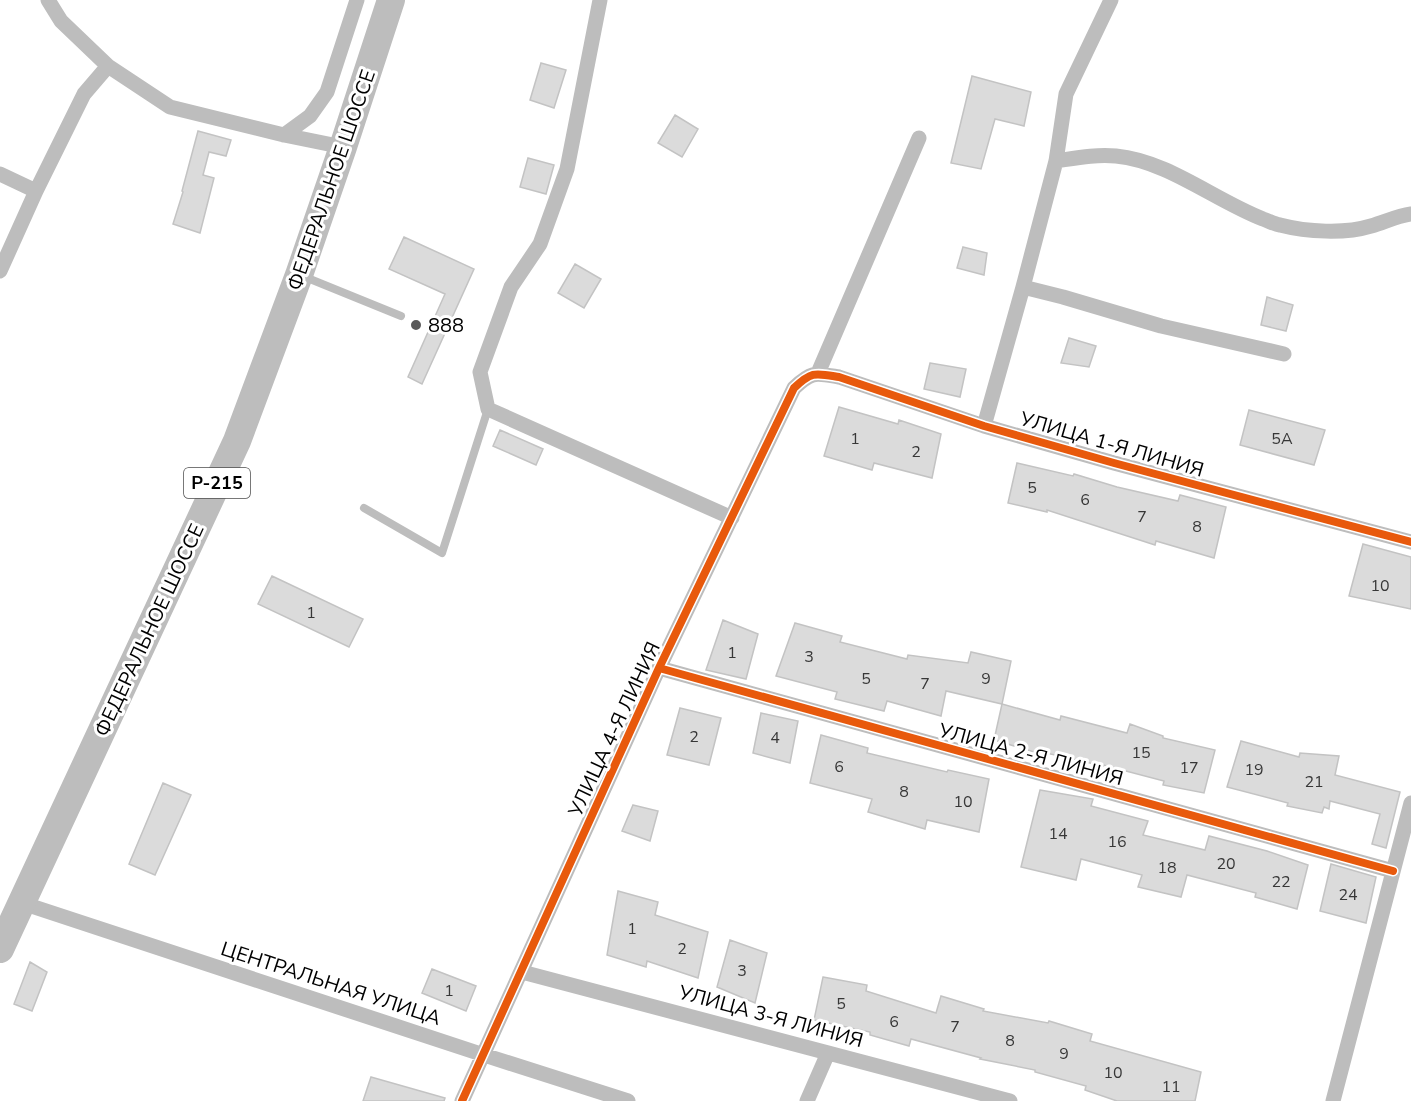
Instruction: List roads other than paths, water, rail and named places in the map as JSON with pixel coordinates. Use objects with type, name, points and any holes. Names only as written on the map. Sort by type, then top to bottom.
[{"type":"highway","name":"ФЕДЕРАЛЬНОЕ ШОССЕ","points":[[0,949],[237,441],[299,275],[391,0]]},
{"type":"street","points":[[48,0],[61,21],[108,66],[170,107],[343,147]]},
{"type":"street","points":[[284,135],[310,116],[327,92],[357,0]]},
{"type":"street","points":[[600,0],[567,169],[540,244],[511,287],[480,372],[488,409],[732,518]]},
{"type":"street","points":[[984,426],[1056,161],[1066,94],[1111,0]]},
{"type":"street","points":[[0,271],[84,94],[108,66]]},
{"type":"street","name":"УЛИЦА 4-Я ЛИНИЯ","points":[[462,1101],[659,668],[794,388],[812,375],[919,138]]},
{"type":"street","points":[[1056,161],[1092,155],[1117,156],[1146,162],[1172,173],[1243,211],[1280,225],[1330,232],[1369,227],[1411,214]]},
{"type":"street","points":[[0,174],[36,191]]},
{"type":"street","points":[[1023,287],[1161,326],[1284,354]]},
{"type":"street","name":"УЛИЦА 1-Я ЛИНИЯ","points":[[812,375],[839,377],[984,426],[1411,542]]},
{"type":"street","name":"УЛИЦА 2-Я ЛИНИЯ","points":[[659,668],[1393,871]]},
{"type":"street","points":[[1334,1101],[1411,803]]},
{"type":"street","name":"ЦЕНТРАЛЬНАЯ УЛИЦА","points":[[22,903],[628,1101]]},
{"type":"street","name":"УЛИЦА 3-Я ЛИНИЯ","points":[[522,972],[1010,1101]]},
{"type":"street","points":[[807,1101],[828,1053]]},
{"type":"lane","points":[[299,275],[401,316]]},
{"type":"lane","points":[[364,508],[442,553],[488,409]]},
{"type":"place","name":"888","points":[[416,325]]}]
